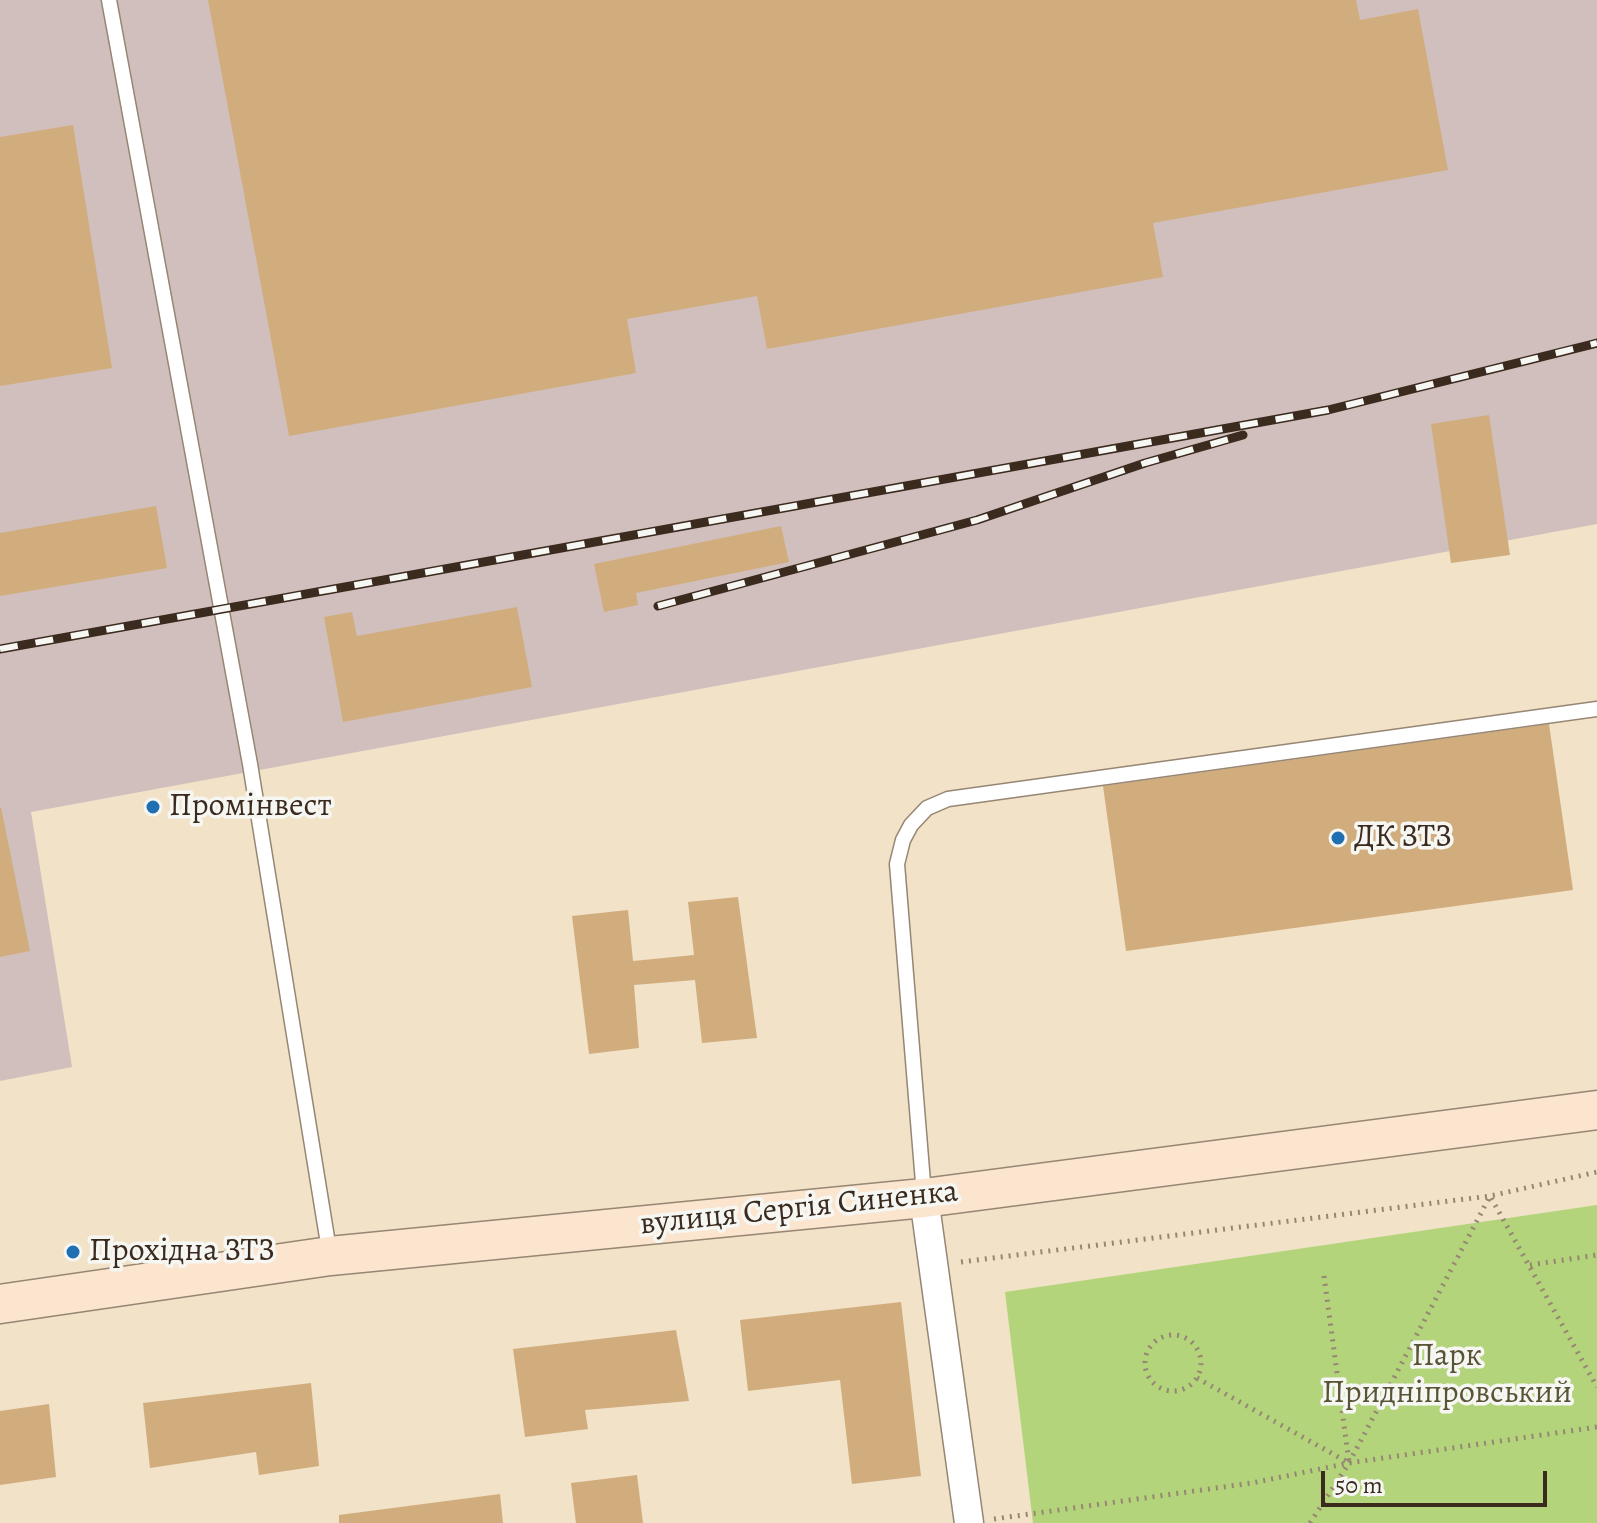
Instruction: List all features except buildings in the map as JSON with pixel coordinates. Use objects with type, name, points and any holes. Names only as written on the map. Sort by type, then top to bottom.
[{"type":"street","name":"вулиця Сергія Синенка","points":[[0,1304],[330,1256],[924,1198],[1597,1110]]},
{"type":"street","points":[[924,1198],[969,1522]]},
{"type":"lane","points":[[109,0],[250,764],[330,1256]]},
{"type":"lane","points":[[924,1198],[897,864],[903,840],[911,825],[927,808],[948,799],[1597,709]]},
{"type":"path","points":[[934,1265],[1490,1196],[1597,1172]]},
{"type":"path","points":[[1490,1196],[1597,1387]]},
{"type":"path","points":[[1310,1523],[1349,1463],[1490,1196]]},
{"type":"path","points":[[1530,1265],[1597,1255]]},
{"type":"path","points":[[1324,1276],[1349,1463]]},
{"type":"path","points":[[1178,1335],[1188,1339],[1196,1345],[1200,1355],[1201,1367],[1197,1378],[1189,1387],[1177,1392],[1165,1391],[1154,1385],[1147,1374],[1145,1362],[1148,1351],[1162,1337],[1178,1335]]},
{"type":"path","points":[[1197,1378],[1349,1463]]},
{"type":"path","points":[[969,1522],[1252,1483],[1349,1463],[1597,1427]]},
{"type":"shaded area","points":[[0,0],[1597,0],[1597,524],[31,812],[72,1067],[0,1081]]},
{"type":"green space","name":"Парк Придніпровський","points":[[1597,1205],[1597,1523],[1033,1523],[1005,1292]]},
{"type":"railway","points":[[0,649],[1328,410],[1597,343]]},
{"type":"railway","points":[[658,606],[977,520],[1145,463],[1243,435]]},
{"type":"place","name":"Промінвест","points":[[153,807]]},
{"type":"place","name":"ДК ЗТЗ","points":[[1338,838]]},
{"type":"place","name":"Прохідна ЗТЗ","points":[[73,1252]]}]
